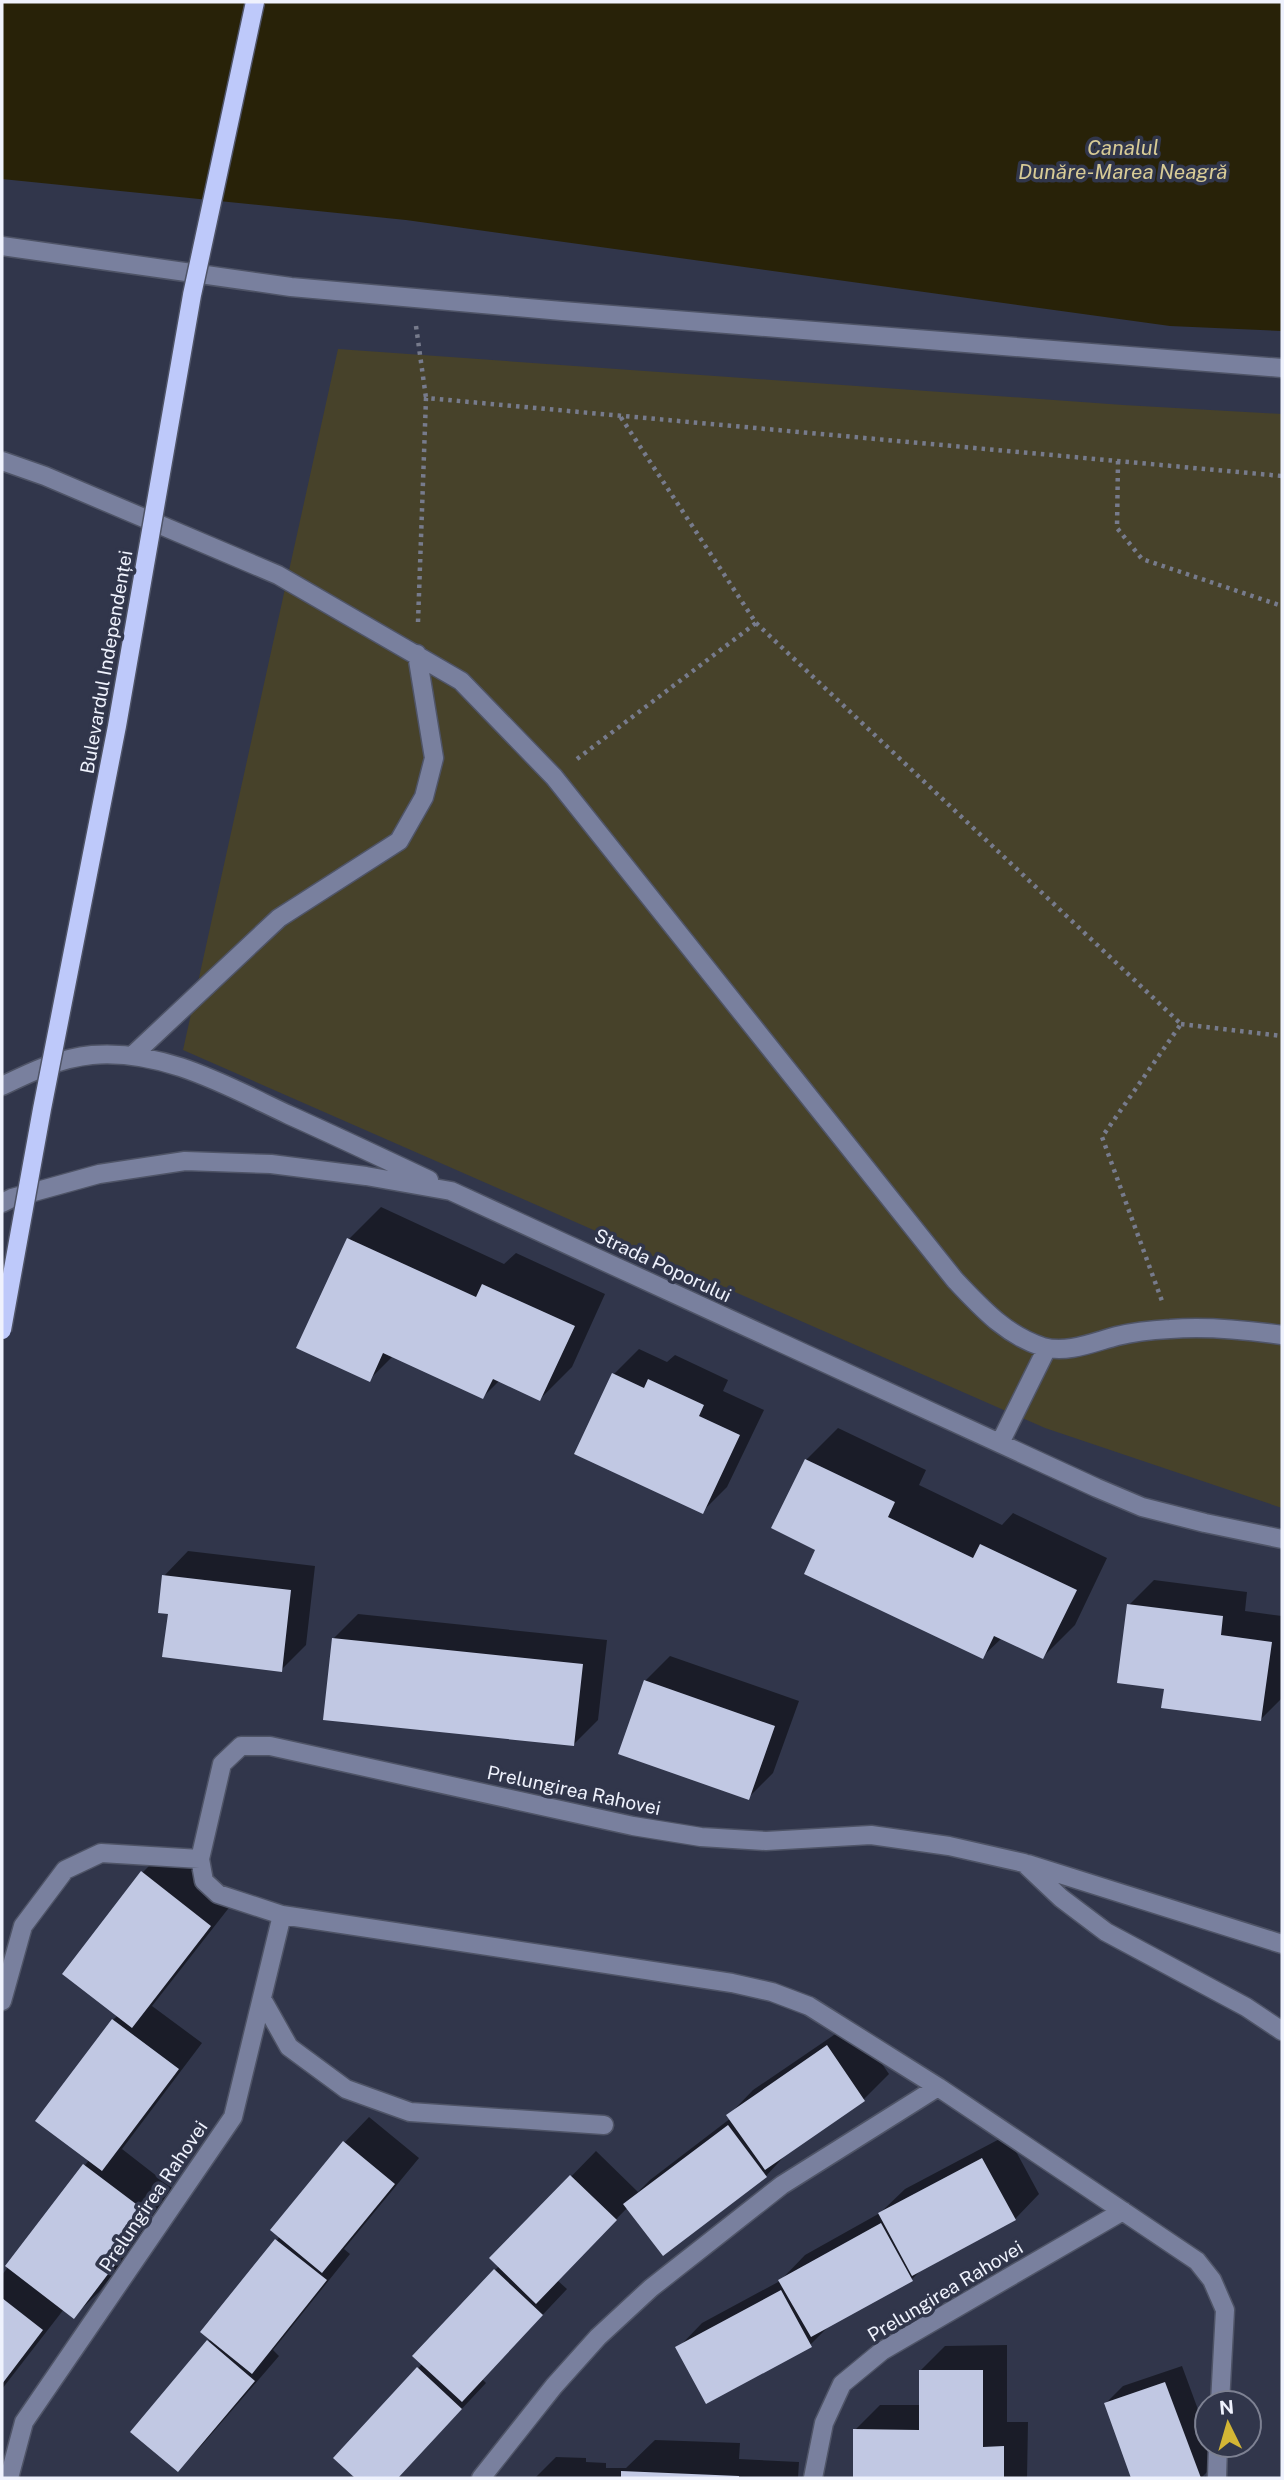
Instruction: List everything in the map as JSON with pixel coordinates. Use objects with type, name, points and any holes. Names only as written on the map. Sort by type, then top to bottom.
[{"type":"main road","name":"Bulevardul Independenței","points":[[2,1330],[117,726],[192,295],[255,2]]},
{"type":"street","points":[[2,246],[292,287],[1282,368]]},
{"type":"street","points":[[2,461],[57,481],[278,575],[461,681],[554,777],[955,1280],[989,1316],[1020,1338],[1047,1348],[1080,1347],[1119,1336],[1172,1328],[1282,1335]]},
{"type":"street","points":[[132,1056],[279,918],[399,841],[424,797],[435,758],[417,654]]},
{"type":"street","points":[[2,1086],[48,1064],[92,1055],[132,1056],[171,1063],[214,1080],[451,1191]]},
{"type":"street","name":"Strada Poporului","points":[[2,1203],[99,1174],[185,1161],[271,1164],[366,1176],[451,1191],[1142,1507],[1282,1539]]},
{"type":"street","points":[[1000,1443],[1047,1348]]},
{"type":"street","name":"Prelungirea Rahovei","points":[[200,1859],[222,1764],[241,1746],[270,1746],[633,1826],[701,1837],[766,1841],[871,1835],[949,1846],[1024,1863],[1282,1944]]},
{"type":"street","points":[[2,2001],[23,1926],[65,1870],[101,1853],[200,1859],[204,1881],[219,1895],[282,1916],[718,1981],[772,1992],[809,2006],[938,2087],[1197,2261],[1212,2280],[1225,2310],[1221,2389]]},
{"type":"street","points":[[1024,1863],[1061,1898],[1107,1932],[1246,2007],[1282,2031]]},
{"type":"street","name":"Prelungirea Rahovei","points":[[9,2478],[24,2422],[233,2117],[282,1916]]},
{"type":"street","points":[[262,1999],[289,2047],[346,2090],[410,2112],[604,2125]]},
{"type":"street","points":[[481,2478],[554,2386],[598,2337],[651,2288],[782,2185],[938,2087]]},
{"type":"street","name":"Prelungirea Rahovei","points":[[813,2478],[824,2423],[842,2384],[882,2351],[1123,2211]]},
{"type":"street","points":[[1217,2478],[1218,2459]]},
{"type":"path","points":[[412,298],[426,398],[417,654]]},
{"type":"path","points":[[426,398],[1282,476]]},
{"type":"path","points":[[620,416],[756,623],[1181,1024],[1282,1036]]},
{"type":"path","points":[[1118,461],[1117,528],[1142,559],[1282,606]]},
{"type":"path","points":[[554,777],[756,623]]},
{"type":"path","points":[[1172,1328],[1102,1137],[1181,1024]]},
{"type":"shaded area","points":[[338,349],[1282,414],[1282,1508],[1045,1428],[183,1050]]},
{"type":"water","name":"Canalul Dunăre-Marea Neagră","points":[[2,2],[1282,2],[1282,331],[1170,326],[406,220],[2,179]]},
{"type":"building","points":[[347,1238],[476,1297],[482,1284],[575,1326],[540,1401],[493,1379],[483,1399],[383,1353],[370,1382],[296,1348]]},
{"type":"building","points":[[612,1373],[644,1388],[648,1379],[704,1405],[699,1416],[740,1435],[703,1514],[574,1454]]},
{"type":"building","points":[[805,1459],[895,1502],[888,1517],[973,1558],[980,1544],[1077,1590],[1043,1659],[994,1636],[983,1659],[804,1574],[815,1550],[771,1528]]},
{"type":"building","points":[[162,1575],[291,1590],[282,1672],[162,1657],[168,1614],[158,1613]]},
{"type":"building","points":[[1127,1604],[1223,1616],[1221,1635],[1272,1642],[1261,1721],[1161,1708],[1164,1689],[1117,1683]]},
{"type":"building","points":[[332,1638],[583,1664],[574,1746],[323,1720]]},
{"type":"building","points":[[644,1680],[775,1726],[749,1800],[618,1754]]},
{"type":"building","points":[[141,1871],[211,1926],[132,2028],[62,1974]]},
{"type":"building","points":[[112,2019],[179,2069],[102,2171],[35,2121]]},
{"type":"building","points":[[827,2045],[865,2101],[765,2170],[726,2115]]},
{"type":"building","points":[[728,2125],[767,2177],[663,2256],[623,2204]]},
{"type":"building","points":[[343,2141],[395,2184],[322,2273],[270,2230]]},
{"type":"building","points":[[982,2158],[1016,2220],[912,2276],[878,2213]]},
{"type":"building","points":[[83,2164],[152,2216],[74,2319],[5,2266]]},
{"type":"building","points":[[570,2175],[617,2220],[536,2304],[489,2258]]},
{"type":"building","points":[[881,2223],[913,2281],[811,2337],[778,2280]]},
{"type":"building","points":[[275,2239],[327,2280],[252,2374],[200,2332]]},
{"type":"building","points":[[494,2269],[543,2315],[462,2402],[412,2356]]},
{"type":"building","points":[[781,2290],[812,2347],[706,2404],[675,2347]]},
{"type":"building","points":[[2,2298],[43,2330],[2,2384]]},
{"type":"building","points":[[207,2340],[255,2381],[178,2472],[130,2432]]},
{"type":"building","points":[[417,2367],[462,2409],[398,2478],[355,2478],[333,2458]]},
{"type":"building","points":[[919,2370],[983,2370],[983,2447],[1004,2446],[1004,2478],[853,2478],[853,2429],[919,2430]]},
{"type":"building","points":[[1165,2382],[1201,2478],[1131,2478],[1104,2403]]},
{"type":"building","points":[[621,2471],[739,2476],[739,2478],[621,2478]]}]
